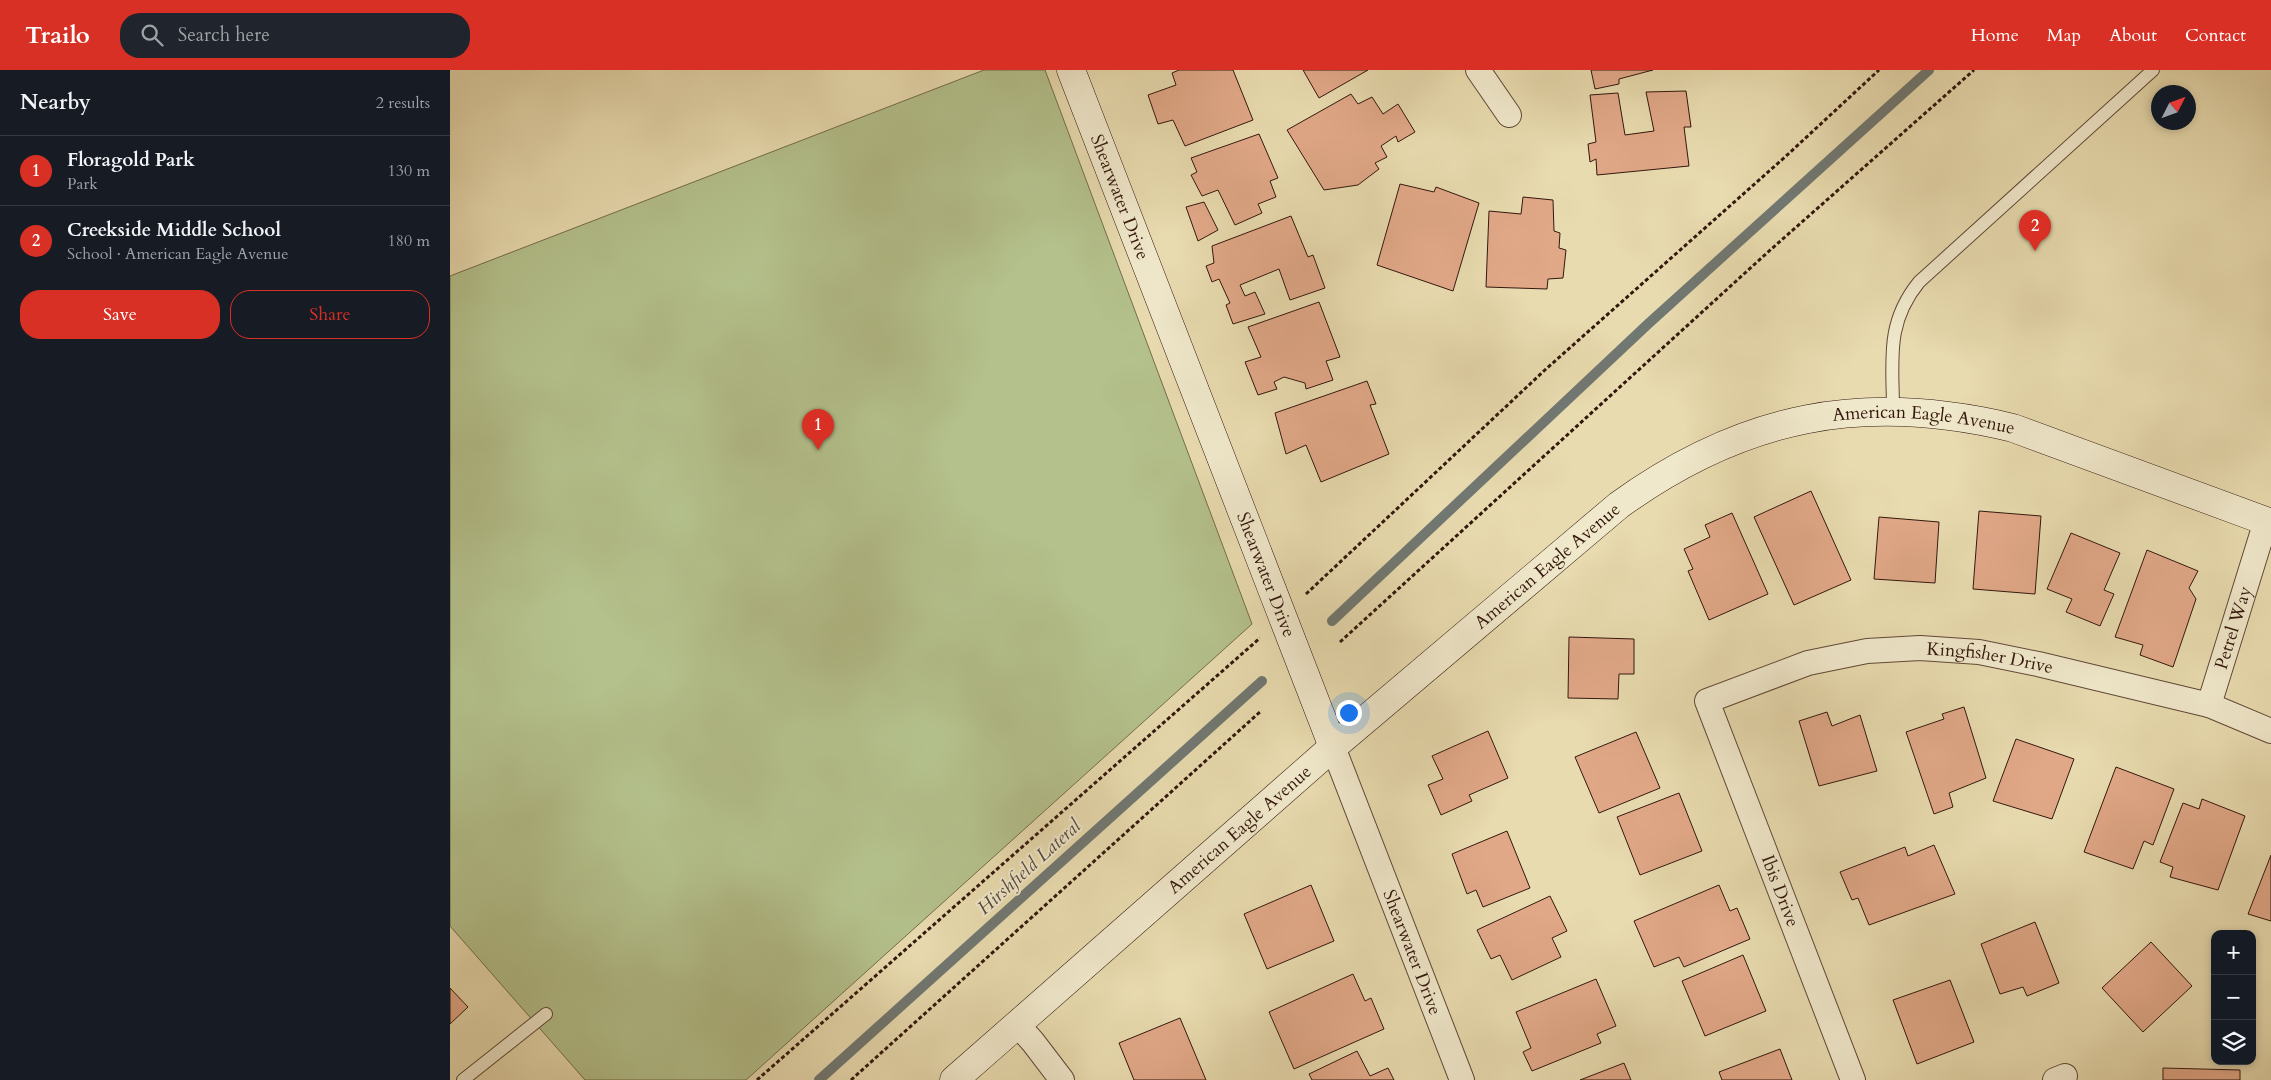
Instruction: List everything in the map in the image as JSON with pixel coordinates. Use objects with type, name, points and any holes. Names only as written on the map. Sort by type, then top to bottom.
[{"type":"street","name":"Shearwater Drive","points":[[1071,70],[1462,1080]]},
{"type":"street","points":[[1478,70],[1509,115]]},
{"type":"street","name":"American Eagle Avenue","points":[[954,1080],[1333,747],[1619,505],[1651,482],[1719,446],[1755,432],[1839,414],[1893,411],[1925,412],[1970,418],[2013,428],[2268,522]]},
{"type":"street","name":"Petrel Way","points":[[2209,705],[2268,522]]},
{"type":"street","name":"Kingfisher Drive","points":[[1707,701],[1808,663],[1867,652],[1920,648],[1979,652],[2209,705],[2271,731]]},
{"type":"street","name":"Ibis Drive","points":[[1707,701],[1853,1080]]},
{"type":"street","points":[[1017,1024],[1062,1080]]},
{"type":"lane","points":[[1893,411],[1894,334],[1899,312],[1908,296],[1919,282],[2153,70]]},
{"type":"lane","points":[[463,1080],[546,1014]]},
{"type":"path","points":[[758,1080],[1242,655],[1546,369],[1785,157],[1878,70]]},
{"type":"path","points":[[1340,642],[1768,252],[1974,70]]},
{"type":"path","points":[[850,1080],[1261,711]]},
{"type":"green space","points":[[984,70],[1045,70],[1252,624],[746,1080],[585,1080],[450,926],[450,276]]},
{"type":"building","points":[[1179,70],[1233,70],[1253,120],[1185,146],[1173,120],[1158,124],[1148,95],[1176,85],[1172,73]]},
{"type":"building","points":[[1303,70],[1368,70],[1319,98]]},
{"type":"building","points":[[1591,70],[1653,70],[1619,79],[1619,84],[1595,89]]},
{"type":"building","points":[[1686,91],[1691,127],[1684,127],[1689,166],[1597,175],[1596,159],[1590,162],[1588,144],[1596,142],[1590,95],[1618,93],[1625,135],[1654,131],[1646,92]]},
{"type":"building","points":[[1351,94],[1358,104],[1372,97],[1383,114],[1398,104],[1415,132],[1398,142],[1396,136],[1381,146],[1387,157],[1375,163],[1379,169],[1358,185],[1324,190],[1287,130]]},
{"type":"building","points":[[1259,134],[1278,178],[1270,181],[1276,197],[1258,204],[1262,213],[1235,225],[1218,190],[1202,196],[1191,175],[1197,172],[1191,158]]},
{"type":"building","points":[[1400,184],[1434,192],[1436,187],[1479,203],[1453,291],[1377,265]]},
{"type":"building","points":[[1523,197],[1553,200],[1554,231],[1560,233],[1559,248],[1566,250],[1563,278],[1548,279],[1547,289],[1486,287],[1489,211],[1521,214]]},
{"type":"building","points":[[1204,202],[1218,230],[1198,241],[1186,207]]},
{"type":"building","points":[[1291,216],[1308,257],[1313,255],[1325,288],[1290,300],[1279,269],[1240,285],[1245,296],[1255,292],[1265,314],[1233,324],[1226,305],[1230,303],[1219,279],[1212,282],[1206,266],[1214,263],[1212,246]]},
{"type":"building","points":[[1319,302],[1340,357],[1326,361],[1333,380],[1306,389],[1305,383],[1284,377],[1274,382],[1277,389],[1258,395],[1245,362],[1261,357],[1248,327]]},
{"type":"building","points":[[1367,381],[1376,404],[1370,405],[1389,454],[1321,482],[1306,445],[1286,454],[1275,413]]},
{"type":"building","points":[[1811,491],[1851,580],[1794,605],[1754,517]]},
{"type":"building","points":[[1979,511],[2041,516],[2035,594],[1973,589]]},
{"type":"building","points":[[1732,513],[1768,594],[1709,620],[1688,571],[1693,569],[1684,549],[1710,537],[1705,525]]},
{"type":"building","points":[[1879,517],[1939,522],[1935,583],[1874,579]]},
{"type":"building","points":[[2071,533],[2120,553],[2104,590],[2114,594],[2100,626],[2066,612],[2072,599],[2047,589]]},
{"type":"building","points":[[2147,550],[2198,571],[2189,588],[2196,599],[2173,667],[2140,655],[2143,645],[2115,637]]},
{"type":"building","points":[[1569,637],[1634,639],[1634,674],[1619,674],[1618,699],[1568,698]]},
{"type":"building","points":[[1964,707],[1986,778],[1949,793],[1953,807],[1934,814],[1906,732],[1944,719],[1942,714]]},
{"type":"building","points":[[1827,712],[1832,726],[1860,715],[1877,771],[1819,786],[1799,721]]},
{"type":"building","points":[[1488,731],[1508,778],[1469,795],[1472,801],[1441,815],[1428,785],[1443,779],[1432,756]]},
{"type":"building","points":[[1636,732],[1660,788],[1599,813],[1575,757]]},
{"type":"building","points":[[2016,739],[2074,759],[2052,819],[1993,801]]},
{"type":"building","points":[[2116,767],[2174,789],[2153,845],[2144,841],[2133,869],[2084,852]]},
{"type":"building","points":[[1679,793],[1702,851],[1640,875],[1617,817]]},
{"type":"building","points":[[2202,799],[2245,816],[2218,890],[2170,877],[2173,867],[2160,862],[2183,803],[2199,809]]},
{"type":"building","points":[[1507,831],[1530,888],[1483,907],[1476,890],[1467,894],[1452,854]]},
{"type":"building","points":[[1934,845],[1955,894],[1869,925],[1858,898],[1852,900],[1840,872],[1905,847],[1908,856]]},
{"type":"building","points":[[2271,855],[2271,921],[2248,914]]},
{"type":"building","points":[[1311,885],[1334,941],[1267,969],[1244,914]]},
{"type":"building","points":[[1719,885],[1730,911],[1737,908],[1750,939],[1684,967],[1679,957],[1654,967],[1634,921]]},
{"type":"building","points":[[1550,896],[1567,931],[1552,938],[1561,957],[1512,980],[1500,955],[1491,959],[1477,930]]},
{"type":"building","points":[[2035,922],[2059,983],[2027,996],[2023,987],[2000,994],[1981,944]]},
{"type":"building","points":[[2151,942],[2192,986],[2143,1032],[2102,988]]},
{"type":"building","points":[[1743,955],[1766,1011],[1705,1036],[1682,981]]},
{"type":"building","points":[[1353,974],[1365,1001],[1371,998],[1384,1029],[1294,1069],[1269,1012]]},
{"type":"building","points":[[1596,979],[1616,1026],[1597,1034],[1601,1043],[1532,1071],[1523,1052],[1531,1048],[1516,1012]]},
{"type":"building","points":[[1950,980],[1974,1042],[1917,1064],[1893,1000]]},
{"type":"building","points":[[450,988],[468,1007],[450,1024]]},
{"type":"building","points":[[1180,1018],[1206,1080],[1134,1080],[1119,1043]]},
{"type":"building","points":[[1780,1049],[1792,1080],[1722,1080],[1719,1072]]},
{"type":"building","points":[[1357,1051],[1370,1076],[1388,1068],[1394,1080],[1312,1080],[1309,1074]]},
{"type":"building","points":[[1624,1063],[1631,1080],[1580,1080]]},
{"type":"building","points":[[2163,1068],[2240,1070],[2240,1080],[2163,1080]]},
{"type":"waterway","points":[[1332,621],[1648,324],[1929,70]]},
{"type":"waterway","name":"Hirshfield Lateral","points":[[819,1080],[1262,681]]},
{"type":"place","name":"Creekside Middle School","points":[[2035,251]]},
{"type":"place","name":"Floragold Park","points":[[818,450]]}]
